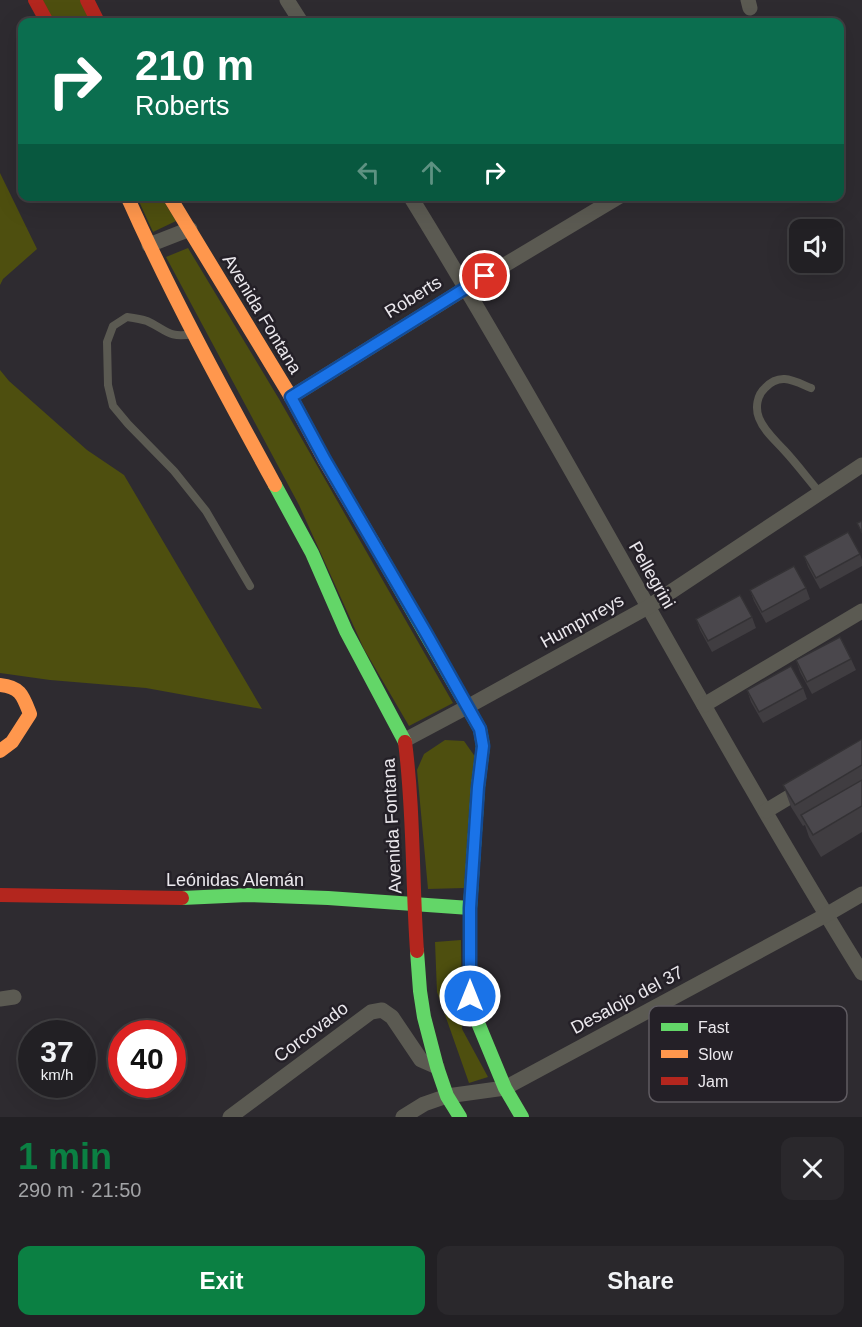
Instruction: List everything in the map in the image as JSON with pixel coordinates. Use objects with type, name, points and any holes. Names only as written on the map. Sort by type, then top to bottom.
[{"type":"street","points":[[35,0],[45,18]]},
{"type":"street","points":[[87,0],[96,18]]},
{"type":"street","points":[[287,0],[298,18]]},
{"type":"street","name":"Avenida Fontana","points":[[130,201],[148,244],[193,333],[312,553],[346,631],[405,740],[409,771],[420,991],[437,1067],[447,1096],[460,1117]]},
{"type":"street","name":"Avenida Fontana","points":[[172,201],[291,397],[480,729],[483,746],[470,908],[470,996],[476,1018],[505,1088],[522,1117]]},
{"type":"street","name":"Pellegrini","points":[[413,201],[826,915],[862,973]]},
{"type":"street","name":"Roberts","points":[[291,397],[465,288],[612,201]]},
{"type":"street","points":[[148,244],[190,230]]},
{"type":"street","name":"Humphreys","points":[[405,740],[648,607],[862,465]]},
{"type":"street","points":[[704,705],[862,611]]},
{"type":"street","points":[[0,685],[11,686],[22,695],[30,714],[12,742],[0,751]]},
{"type":"street","points":[[766,811],[814,782]]},
{"type":"street","name":"Desalojo del 37","points":[[657,1006],[862,894]]},
{"type":"street","name":"Leónidas Alemán","points":[[0,895],[191,898],[248,895],[470,908]]},
{"type":"street","name":"Desalojo del 37","points":[[403,1117],[424,1104],[447,1096],[505,1088],[649,1010]]},
{"type":"street","name":"Corcovado","points":[[230,1117],[371,1012],[382,1011],[392,1017],[421,1060],[437,1067]]},
{"type":"lane","points":[[193,333],[181,336],[166,333],[145,321],[128,317],[113,326],[107,342],[108,385],[114,406],[128,424],[174,471],[206,511],[250,586]]},
{"type":"lane","points":[[811,388],[787,378],[773,381],[762,390],[757,409],[758,417],[768,434],[820,493]]},
{"type":"shaded area","points":[[42,0],[80,0],[89,18],[52,18]]},
{"type":"shaded area","points":[[0,173],[37,249],[3,279],[0,285]]},
{"type":"shaded area","points":[[139,201],[164,201],[176,221],[153,232]]},
{"type":"shaded area","points":[[188,248],[279,399],[453,703],[409,726],[364,649],[299,505],[166,257]]},
{"type":"shaded area","points":[[0,370],[9,381],[87,450],[124,475],[262,709],[146,688],[50,680],[0,673]]},
{"type":"shaded area","points":[[445,740],[464,741],[476,758],[464,888],[428,889],[417,770],[424,754]]},
{"type":"shaded area","points":[[461,940],[462,1029],[488,1077],[469,1083],[437,992],[435,942]]},
{"type":"building","points":[[862,521],[862,533],[857,523]]},
{"type":"building","points":[[848,532],[860,554],[816,578],[804,556]]},
{"type":"building","points":[[794,566],[806,588],[762,612],[750,590]]},
{"type":"building","points":[[740,595],[752,617],[708,641],[696,619]]},
{"type":"building","points":[[840,637],[851,659],[807,682],[796,660]]},
{"type":"building","points":[[791,666],[803,688],[759,712],[747,690]]},
{"type":"building","points":[[862,739],[862,765],[795,805],[783,785]]},
{"type":"building","points":[[862,780],[862,806],[813,835],[801,815]]},
{"type":"traffic: fast","points":[[275,485],[312,553],[346,631],[405,742]]},
{"type":"traffic: fast","points":[[373,542],[480,729],[483,746],[470,908],[470,996],[476,1018],[505,1088],[522,1117]]},
{"type":"traffic: fast","points":[[182,898],[248,895],[470,908]]},
{"type":"traffic: fast","points":[[417,951],[424,1017],[447,1096],[460,1117]]},
{"type":"traffic: slow","points":[[129,201],[179,306],[275,485]]},
{"type":"traffic: slow","points":[[172,201],[291,397],[325,461],[373,542]]},
{"type":"traffic: slow","points":[[0,685],[17,690],[30,714],[12,742],[0,751]]},
{"type":"traffic: jam","points":[[35,0],[45,18]]},
{"type":"traffic: jam","points":[[87,0],[96,18]]},
{"type":"traffic: jam","points":[[405,742],[410,794],[417,951]]},
{"type":"traffic: jam","points":[[0,895],[182,898]]},
{"type":"route","points":[[470,996],[470,908],[483,746],[480,729],[291,397],[485,276]]}]
